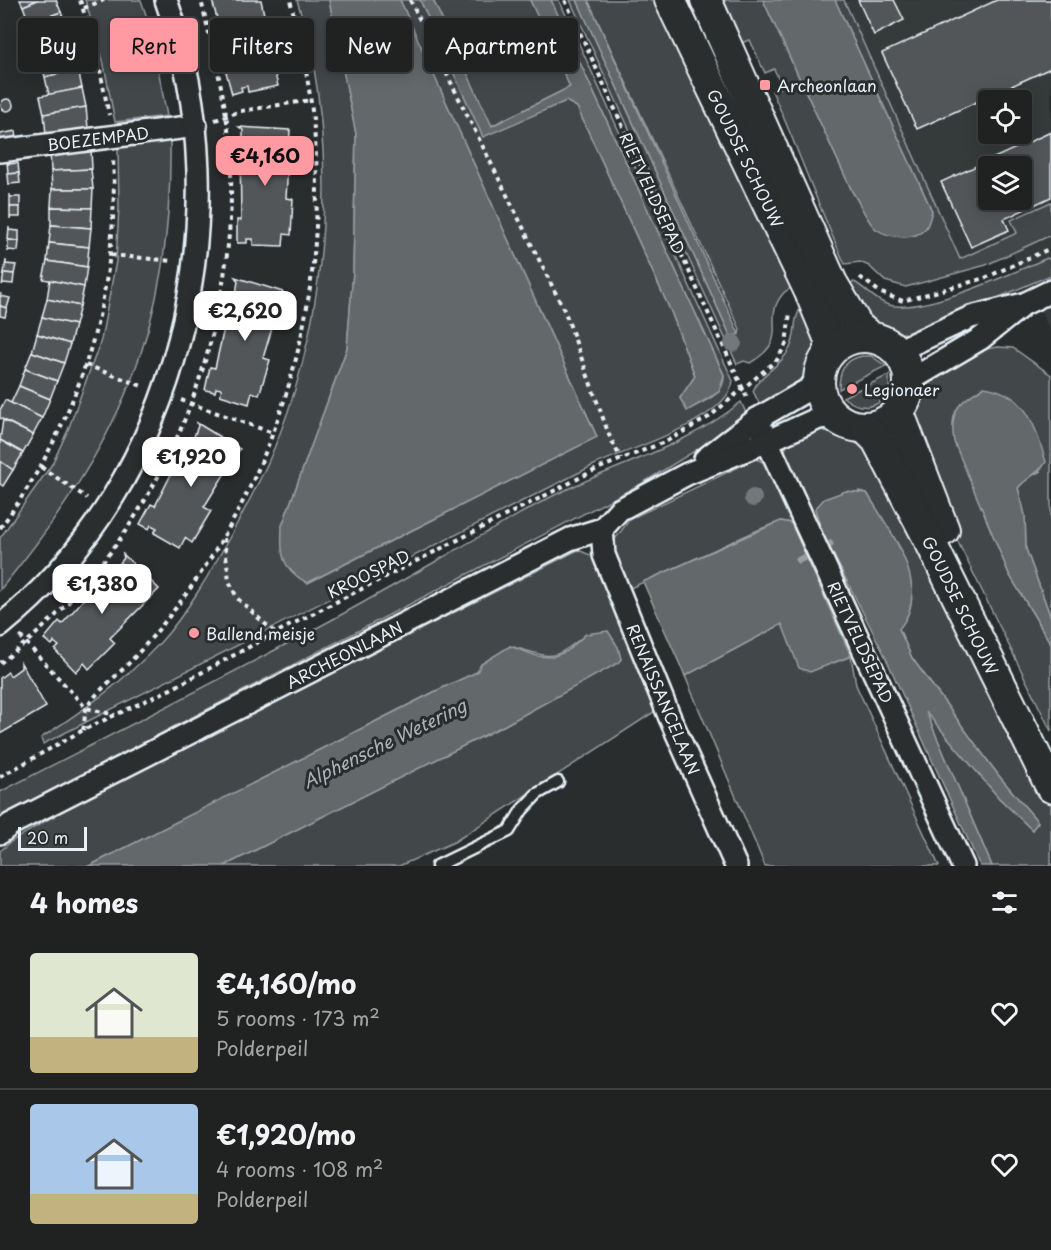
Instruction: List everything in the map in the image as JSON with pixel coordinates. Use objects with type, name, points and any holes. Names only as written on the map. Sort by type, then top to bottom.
[{"type":"main road","name":"GOUDSE SCHOUW","points":[[670,0],[821,288],[869,336]]},
{"type":"main road","name":"GOUDSE SCHOUW","points":[[706,0],[821,288],[830,340],[825,365]]},
{"type":"main road","points":[[869,336],[889,344],[897,351],[904,359],[909,381],[904,402],[898,411],[889,420],[864,427],[854,426],[834,416],[825,405],[820,392],[825,365],[842,343],[869,336]]},
{"type":"main road","name":"GOUDSE SCHOUW","points":[[898,411],[947,537],[1051,752]]},
{"type":"main road","name":"GOUDSE SCHOUW","points":[[864,427],[877,440],[931,543],[1051,787]]},
{"type":"street","points":[[3,619],[60,568],[105,510],[138,451],[163,393],[181,333],[194,264],[200,196],[196,126],[185,61],[166,0]]},
{"type":"street","name":"BOEZEMPAD","points":[[0,152],[112,135],[196,126]]},
{"type":"street","points":[[897,351],[971,317],[1024,304],[1051,291]]},
{"type":"street","points":[[909,381],[980,339],[1024,304]]},
{"type":"street","name":"ARCHEONLAAN","points":[[687,474],[757,419],[809,389],[825,365]]},
{"type":"street","name":"ARCHEONLAAN","points":[[0,833],[11,824],[570,539],[602,529],[619,510],[687,474],[819,418],[834,416]]},
{"type":"street","name":"RIETVELDSEPAD","points":[[757,419],[963,866]]},
{"type":"street","name":"RENAISSANCELAAN","points":[[602,529],[604,555],[670,718],[736,866]]},
{"type":"lane","points":[[437,866],[509,831],[522,810],[537,794],[558,782]]},
{"type":"path","points":[[0,528],[40,467],[64,422],[86,365],[104,303],[111,255],[115,193],[112,135],[96,50],[80,0]]},
{"type":"path","points":[[84,8],[104,0]]},
{"type":"path","points":[[83,730],[86,708],[154,635],[181,601],[224,537],[250,489],[273,433],[303,333],[316,231],[316,167],[310,100],[290,0]]},
{"type":"path","points":[[411,0],[565,312],[609,435],[621,459]]},
{"type":"path","name":"RIETVELDSEPAD","points":[[565,0],[742,387]]},
{"type":"path","points":[[196,126],[241,111],[310,100]]},
{"type":"path","points":[[821,288],[853,276],[862,278],[881,293],[903,301],[985,278],[1051,248]]},
{"type":"path","points":[[1046,250],[1051,253]]},
{"type":"path","points":[[111,255],[194,264]]},
{"type":"path","name":"KROOSPAD","points":[[0,777],[83,730],[116,716],[597,469],[667,441],[709,417],[777,360],[786,344],[788,318],[794,303],[821,288]]},
{"type":"path","points":[[86,365],[273,433]]},
{"type":"path","points":[[40,467],[105,510]]},
{"type":"path","points":[[224,537],[229,581],[237,598],[275,633]]},
{"type":"path","points":[[3,619],[86,708],[116,716]]},
{"type":"shaded area","points":[[85,0],[141,0],[147,18],[110,18],[110,72],[159,72],[167,116],[115,122],[98,43],[98,18],[90,18]]},
{"type":"shaded area","points":[[297,0],[329,0],[333,18],[326,18],[326,72],[344,72],[356,134],[353,272],[347,348],[282,526],[308,583],[597,437],[432,72],[453,72],[483,136],[566,101],[577,107],[672,314],[695,376],[680,398],[687,410],[717,393],[724,382],[724,375],[578,59],[578,42],[733,381],[727,395],[714,409],[696,421],[594,465],[43,744],[41,738],[117,683],[169,633],[208,575],[248,504],[270,458],[288,411],[313,313],[320,263],[323,212],[320,111],[314,68],[314,18],[302,18]]},
{"type":"shaded area","points":[[400,0],[420,0],[428,18],[424,18],[424,53],[412,27],[412,18],[408,18]]},
{"type":"shaded area","points":[[433,0],[530,0],[538,18],[441,18]]},
{"type":"shaded area","points":[[551,0],[559,0],[567,18],[559,18]]},
{"type":"shaded area","points":[[570,0],[577,0],[731,337],[739,334],[740,329],[588,0],[661,0],[798,284],[785,292],[776,304],[773,337],[770,345],[763,354],[750,363],[744,361],[737,364]]},
{"type":"shaded area","points":[[714,0],[763,0],[853,193],[876,229],[898,236],[932,211],[835,0],[844,0],[960,259],[1017,233],[1011,220],[1051,202],[1051,235],[986,265],[906,287],[885,281],[869,266],[860,262],[845,264],[772,91],[782,87],[774,69],[765,73],[750,40],[734,45]]},
{"type":"shaded area","points":[[844,0],[1051,0],[1051,332],[1007,243],[960,260]]},
{"type":"shaded area","points":[[466,72],[563,72],[570,87],[491,126]]},
{"type":"shaded area","points":[[170,140],[168,208],[161,270],[149,328],[130,382],[106,434],[77,486],[0,590],[0,538],[52,464],[68,430],[101,340],[116,261],[119,207],[118,145]]},
{"type":"shaded area","points":[[1047,258],[1051,260],[1051,275],[912,334],[887,330],[870,321],[863,315],[843,286],[854,282],[879,301],[889,305],[923,304],[968,290]]},
{"type":"shaded area","points":[[806,300],[817,329],[815,347],[805,375],[791,389],[761,407],[753,391],[760,379],[786,355],[793,342],[798,314]]},
{"type":"shaded area","points":[[998,347],[1013,348],[1051,375],[1051,618],[1026,549],[1025,515],[1018,488],[1025,479],[1041,471],[974,489],[1009,574],[1051,644],[1051,731],[958,542],[915,432],[916,411],[927,385],[936,375],[975,351]]},
{"type":"shaded area","points":[[871,356],[886,366],[839,389],[844,367],[851,360]]},
{"type":"shaded area","points":[[889,375],[889,392],[874,405],[856,405],[843,397]]},
{"type":"shaded area","points":[[741,402],[747,415],[711,441],[641,484],[0,817],[0,792],[326,623],[547,499],[696,432]]},
{"type":"shaded area","points":[[822,430],[863,446],[919,532],[1051,806],[1051,866],[992,866],[925,710],[999,798],[1032,829],[1038,822],[999,776],[912,658],[899,629],[902,551],[867,493],[859,491],[815,509],[822,532],[817,535],[784,456],[786,447],[792,438]]},
{"type":"shaded area","points":[[755,459],[771,468],[781,484],[791,523],[781,521],[758,530],[626,590],[615,562],[615,539],[630,519]]},
{"type":"shaded area","points":[[578,550],[593,556],[657,710],[454,842],[399,866],[224,866],[505,725],[621,659],[586,634],[557,654],[543,655],[510,646],[477,672],[89,866],[0,866],[0,851],[12,841],[72,805]]},
{"type":"shaded area","points":[[782,624],[833,663],[851,656],[856,685],[939,866],[765,866],[685,676]]},
{"type":"water","points":[[329,0],[400,0],[408,18],[333,18]]},
{"type":"water","points":[[420,0],[433,0],[441,18],[428,18]]},
{"type":"water","points":[[530,0],[551,0],[559,18],[538,18]]},
{"type":"water","points":[[577,0],[588,0],[739,334],[731,337]]},
{"type":"water","points":[[763,0],[835,0],[932,211],[925,229],[920,233],[908,237],[894,236],[881,232],[870,222],[853,193]]},
{"type":"water","points":[[412,27],[424,53],[424,72],[432,72],[597,437],[307,583],[287,566],[282,553],[282,526],[347,348],[353,272],[356,134],[344,72],[412,72]]},
{"type":"water","points":[[578,59],[724,375],[719,392],[687,411],[680,398],[695,376],[672,314],[577,107],[566,101],[483,137],[453,72],[467,72],[492,126],[570,87],[563,72],[578,72]]},
{"type":"water","points":[[984,387],[1011,396],[1020,404],[1033,423],[1046,462],[1018,488],[1025,515],[1026,549],[1051,618],[1051,644],[1009,574],[954,442],[953,422],[957,409]]},
{"type":"water","points":[[846,491],[867,493],[905,560],[912,596],[909,613],[899,629],[912,658],[999,776],[1038,822],[1032,830],[999,798],[926,712],[992,866],[980,866],[884,654],[822,532],[815,509],[824,499]]},
{"type":"water","points":[[781,521],[791,523],[851,656],[810,672],[799,668],[782,624],[685,676],[643,582]]},
{"type":"water","points":[[608,631],[618,647],[621,659],[618,663],[505,725],[224,866],[89,866],[477,672],[481,664],[510,646],[537,656],[552,657],[567,651],[586,634]]},
{"type":"building","points":[[20,0],[38,0],[23,6]]},
{"type":"building","points":[[38,0],[56,0],[61,12],[44,18],[27,18],[23,6]]},
{"type":"building","points":[[212,0],[261,0],[265,18],[217,18]]},
{"type":"building","points":[[858,0],[894,0],[904,20],[874,35]]},
{"type":"building","points":[[997,0],[1051,0],[1051,68],[1003,90],[978,90],[978,101],[917,129],[882,53]]},
{"type":"building","points":[[61,12],[63,18],[45,18]]},
{"type":"building","points":[[44,72],[66,72],[45,77]]},
{"type":"building","points":[[66,72],[79,72],[82,88],[49,95],[45,77]]},
{"type":"building","points":[[226,72],[283,72],[275,74],[278,86],[248,92],[247,86],[241,87],[242,91],[232,94]]},
{"type":"building","points":[[82,88],[86,107],[44,114],[40,96]]},
{"type":"building","points":[[7,99],[13,105],[7,111],[1,105]]},
{"type":"building","points":[[86,107],[88,128],[46,134],[44,114]]},
{"type":"building","points":[[239,127],[290,130],[286,198],[293,199],[291,235],[284,234],[283,246],[253,245],[253,239],[247,239],[247,243],[237,243],[237,220],[241,220],[240,143],[243,143],[243,130]]},
{"type":"building","points":[[16,131],[17,138],[0,141],[0,134]]},
{"type":"building","points":[[1051,132],[1051,197],[1032,206],[1032,156],[998,156],[1025,144],[1032,144],[1032,141]]},
{"type":"building","points":[[91,149],[92,169],[51,171],[50,151]]},
{"type":"building","points":[[7,161],[8,164],[18,163],[19,173],[8,174]]},
{"type":"building","points":[[978,165],[978,210],[1023,210],[1004,219],[1009,230],[971,247],[941,182]]},
{"type":"building","points":[[91,169],[93,189],[52,189],[51,171]]},
{"type":"building","points":[[19,173],[20,183],[9,184],[9,186],[8,174]]},
{"type":"building","points":[[52,189],[93,189],[92,208],[51,207]]},
{"type":"building","points":[[10,197],[20,197],[20,207],[10,207]]},
{"type":"building","points":[[10,207],[20,207],[20,217],[10,217]]},
{"type":"building","points":[[51,207],[92,208],[91,228],[51,225]]},
{"type":"building","points":[[51,225],[91,228],[89,247],[49,243]]},
{"type":"building","points":[[9,227],[9,230],[19,231],[19,241],[8,240]]},
{"type":"building","points":[[8,240],[19,241],[18,251],[8,250]]},
{"type":"building","points":[[49,243],[89,247],[87,267],[47,261]]},
{"type":"building","points":[[6,260],[6,264],[16,265],[14,274],[4,273]]},
{"type":"building","points":[[47,261],[87,267],[84,287],[43,279]]},
{"type":"building","points":[[4,273],[14,274],[13,284],[3,283],[2,285]]},
{"type":"building","points":[[235,277],[283,292],[263,358],[270,360],[259,395],[252,392],[249,404],[220,395],[222,389],[216,388],[215,392],[205,390],[210,367],[215,368],[232,293],[236,294],[238,281]]},
{"type":"building","points":[[50,280],[84,287],[80,306],[47,299]]},
{"type":"building","points":[[0,296],[10,298],[7,308],[0,306]]},
{"type":"building","points":[[47,299],[80,306],[75,325],[42,317]]},
{"type":"building","points":[[0,306],[7,308],[5,317],[0,316]]},
{"type":"building","points":[[42,317],[75,325],[70,344],[37,334]]},
{"type":"building","points":[[37,334],[70,344],[64,363],[32,352]]},
{"type":"building","points":[[32,352],[64,363],[57,381],[25,369]]},
{"type":"building","points":[[25,369],[57,381],[50,399],[19,386]]},
{"type":"building","points":[[19,386],[50,399],[42,418],[11,403]]},
{"type":"building","points":[[5,400],[42,418],[33,435],[0,418],[0,410]]},
{"type":"building","points":[[3,420],[33,435],[23,453],[0,440]]},
{"type":"building","points":[[197,423],[240,449],[204,507],[211,511],[192,543],[185,538],[180,548],[154,533],[157,528],[151,525],[149,529],[140,524],[151,504],[155,506],[190,437],[193,439]]},
{"type":"building","points":[[0,440],[23,453],[13,470],[0,461]]},
{"type":"building","points":[[0,461],[13,470],[3,486],[0,484]]},
{"type":"building","points":[[123,554],[159,589],[110,638],[115,643],[89,669],[84,663],[76,672],[55,650],[59,646],[54,642],[52,645],[44,639],[59,621],[62,624],[113,566],[116,568],[124,558]]},
{"type":"building","points":[[21,663],[46,707],[0,734],[0,678],[8,672],[10,676],[21,668]]},
{"type":"waterway","name":"Alphensche Wetering","points":[[799,560],[830,544]]},
{"type":"place","name":"Archeonlaan","points":[[765,85]]},
{"type":"place","name":"Legionaer","points":[[852,389]]},
{"type":"place","name":"Ballend meisje","points":[[194,633]]}]
